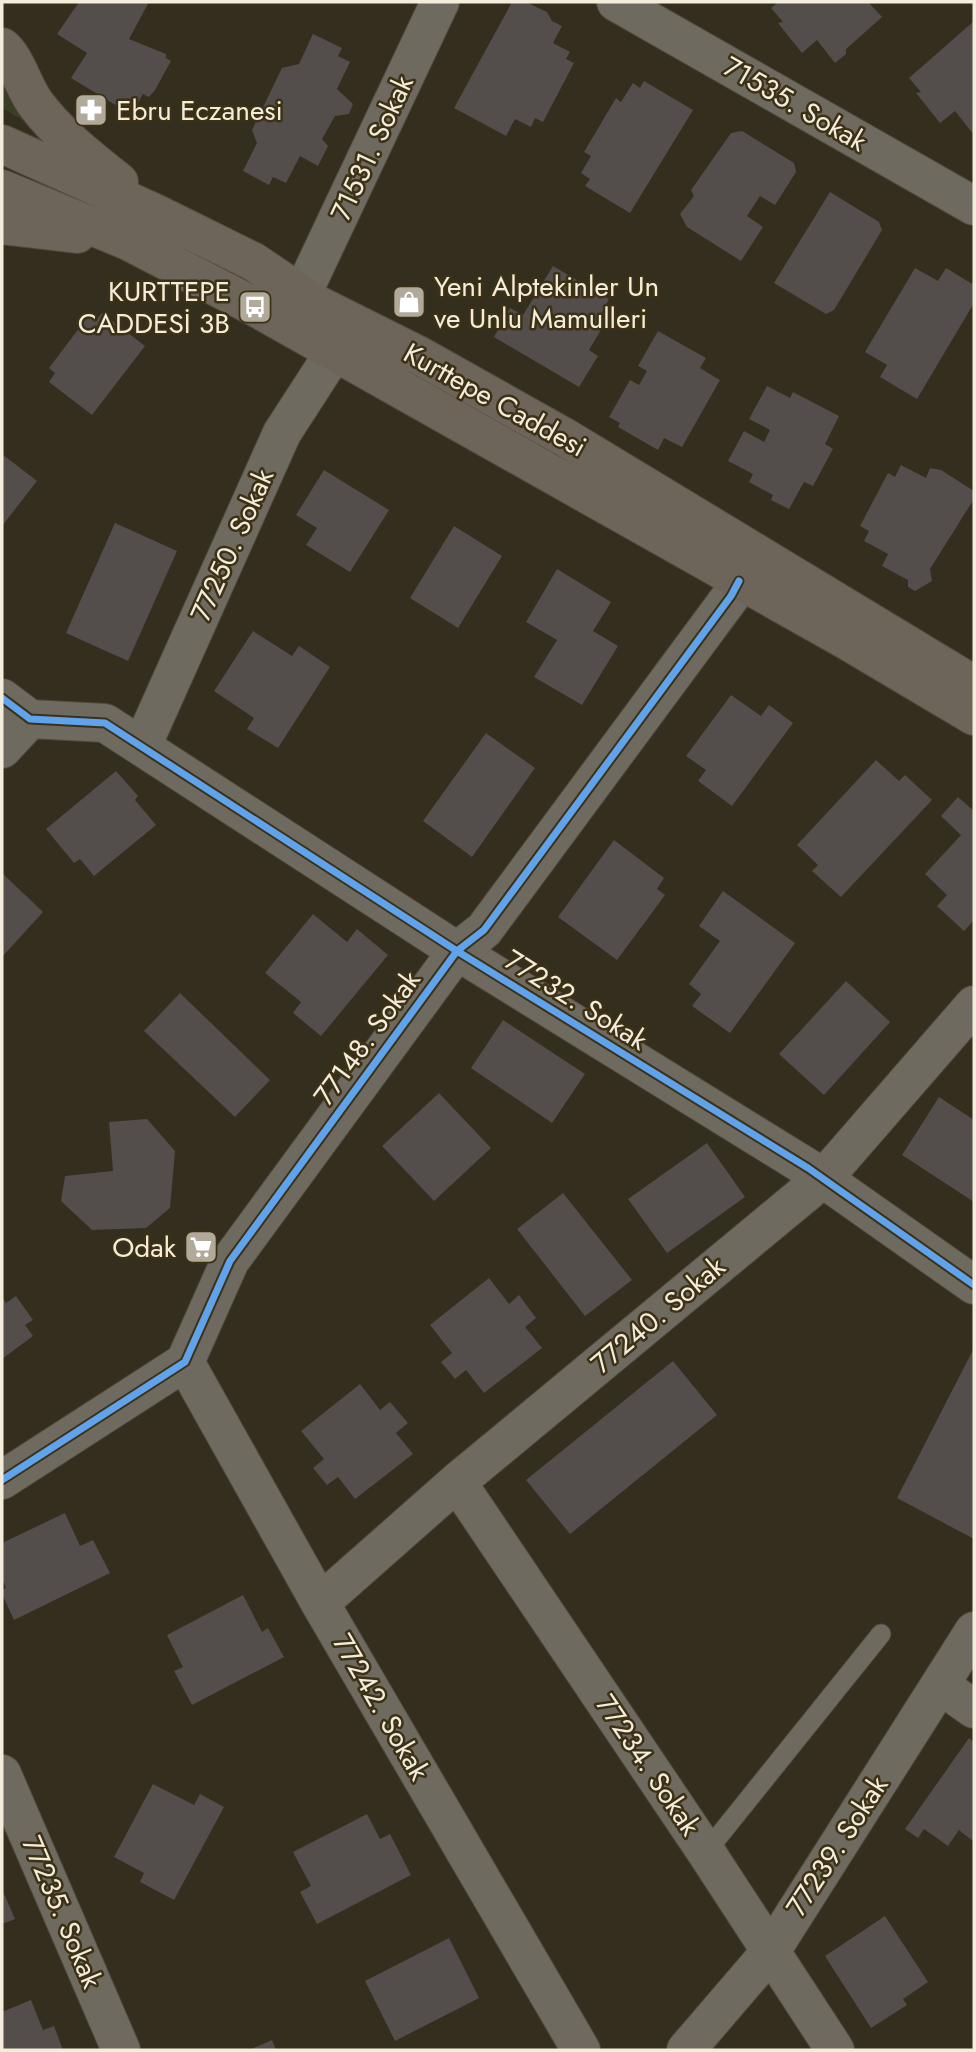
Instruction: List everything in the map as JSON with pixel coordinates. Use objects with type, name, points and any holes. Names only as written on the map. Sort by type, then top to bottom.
[{"type":"main road","points":[[2,47],[12,55],[20,79],[36,104],[65,138],[155,212]]},
{"type":"main road","name":"Kurttepe Caddesi","points":[[2,144],[155,212],[254,262],[316,304],[420,356],[566,438],[974,685]]},
{"type":"main road","name":"Kurttepe Caddesi","points":[[2,189],[128,241],[335,351],[974,716]]},
{"type":"main road","points":[[2,226],[128,241]]},
{"type":"street","name":"71531. Sokak","points":[[302,293],[440,2]]},
{"type":"street","name":"71535. Sokak","points":[[617,2],[966,190]]},
{"type":"street","name":"77250. Sokak","points":[[142,746],[282,433],[335,351]]},
{"type":"street","name":"77148. Sokak","points":[[185,1362],[230,1261],[457,951],[484,930],[731,596],[739,581]]},
{"type":"street","name":"77232. Sokak","points":[[16,708],[105,723],[457,951],[822,1178],[974,1285]]},
{"type":"street","points":[[2,749],[16,708]]},
{"type":"street","name":"77240. Sokak","points":[[320,1603],[457,1482],[822,1178],[974,1005]]},
{"type":"street","points":[[2,1480],[185,1362]]},
{"type":"street","name":"77242. Sokak","points":[[185,1362],[320,1603],[580,2050]]},
{"type":"street","name":"77234. Sokak","points":[[457,1482],[706,1852],[835,2050]]},
{"type":"street","name":"77239. Sokak","points":[[686,2050],[771,1951],[974,1632]]},
{"type":"street","points":[[940,1685],[974,1709]]},
{"type":"street","name":"77235. Sokak","points":[[2,1774],[121,2050]]},
{"type":"lane","points":[[706,1852],[881,1634]]},
{"type":"green space","points":[[2,68],[33,126],[2,108]]},
{"type":"building","points":[[79,2],[149,2],[129,39],[166,54],[166,58],[171,61],[155,90],[149,97],[143,94],[134,110],[122,109],[71,78],[87,53],[57,34]]},
{"type":"building","points":[[512,2],[526,2],[547,12],[552,21],[562,26],[553,43],[570,52],[566,59],[574,63],[543,122],[535,118],[531,127],[515,119],[506,136],[454,108]]},
{"type":"building","points":[[778,2],[868,2],[882,17],[846,49],[846,54],[835,63],[817,40],[802,53],[778,23],[783,22],[771,8]]},
{"type":"building","points":[[974,21],[974,135],[955,111],[940,123],[916,93],[921,92],[909,78]]},
{"type":"building","points":[[313,34],[342,48],[338,56],[350,62],[337,89],[353,104],[349,114],[335,116],[322,139],[328,146],[318,166],[300,156],[286,183],[273,177],[269,185],[243,171],[257,143],[252,130],[282,68],[299,64]]},
{"type":"building","points":[[644,81],[693,110],[630,213],[585,186],[590,179],[581,173],[591,156],[584,152],[616,98],[621,102],[633,83],[640,88]]},
{"type":"building","points":[[742,131],[794,163],[796,172],[775,205],[760,196],[747,216],[763,227],[741,261],[687,227],[680,214],[694,196],[691,190],[731,133]]},
{"type":"building","points":[[830,192],[879,222],[882,230],[834,310],[826,314],[774,283]]},
{"type":"building","points":[[553,266],[609,299],[601,314],[608,318],[589,350],[598,356],[579,387],[494,337],[510,308],[523,315]]},
{"type":"building","points":[[915,268],[938,281],[946,268],[974,285],[974,303],[917,399],[880,377],[887,365],[865,352]]},
{"type":"building","points":[[102,313],[145,346],[92,415],[49,382],[55,373],[49,368],[89,315],[96,320]]},
{"type":"building","points":[[658,331],[706,358],[700,368],[720,380],[682,447],[664,438],[658,450],[618,427],[620,423],[609,417],[630,380],[639,385],[647,371],[638,366]]},
{"type":"building","points":[[767,386],[790,398],[793,392],[839,416],[825,444],[833,449],[813,486],[804,482],[789,509],[771,500],[773,495],[749,482],[753,474],[728,461],[744,431],[764,442],[770,430],[749,419]]},
{"type":"building","points":[[2,454],[37,481],[2,526]]},
{"type":"building","points":[[901,465],[926,478],[930,468],[941,470],[974,491],[974,499],[930,569],[932,581],[915,591],[908,587],[908,580],[882,566],[888,554],[864,541],[869,531],[860,526],[888,473],[895,477]]},
{"type":"building","points":[[324,470],[389,510],[350,572],[306,545],[317,528],[296,515]]},
{"type":"building","points":[[115,523],[177,551],[128,661],[66,633]]},
{"type":"building","points":[[454,526],[502,556],[458,628],[410,598]]},
{"type":"building","points":[[557,569],[611,602],[593,631],[618,646],[582,705],[534,677],[557,640],[526,622]]},
{"type":"building","points":[[253,631],[292,656],[299,646],[330,667],[278,748],[247,729],[254,718],[214,691]]},
{"type":"building","points":[[731,695],[761,716],[769,705],[793,723],[732,806],[698,781],[706,770],[686,756]]},
{"type":"building","points":[[486,733],[535,768],[472,857],[423,821]]},
{"type":"building","points":[[876,760],[899,781],[905,775],[932,800],[841,897],[812,871],[818,865],[797,845]]},
{"type":"building","points":[[116,771],[138,796],[135,800],[156,825],[94,876],[80,859],[74,863],[46,829]]},
{"type":"building","points":[[958,797],[974,811],[974,920],[964,931],[937,906],[947,895],[925,874],[961,835],[941,816]]},
{"type":"building","points":[[614,840],[664,878],[657,889],[665,895],[617,960],[558,917]]},
{"type":"building","points":[[2,873],[43,912],[2,957]]},
{"type":"building","points":[[723,891],[795,943],[730,1033],[692,1006],[701,994],[689,984],[720,941],[699,926]]},
{"type":"building","points":[[313,914],[347,942],[357,929],[388,955],[321,1036],[293,1013],[301,1002],[265,973]]},
{"type":"building","points":[[846,981],[890,1022],[824,1095],[779,1054]]},
{"type":"building","points":[[180,993],[270,1080],[235,1117],[144,1031]]},
{"type":"building","points":[[503,1020],[585,1074],[552,1123],[471,1068]]},
{"type":"building","points":[[439,1093],[491,1148],[434,1201],[382,1146]]},
{"type":"building","points":[[939,1097],[974,1120],[974,1202],[902,1155]]},
{"type":"building","points":[[147,1119],[175,1151],[170,1208],[146,1228],[92,1230],[61,1201],[65,1176],[113,1171],[109,1122]]},
{"type":"building","points":[[707,1143],[745,1197],[667,1253],[628,1199]]},
{"type":"building","points":[[563,1193],[632,1280],[585,1316],[517,1229]]},
{"type":"building","points":[[489,1278],[509,1304],[519,1295],[536,1318],[525,1327],[542,1348],[484,1393],[466,1370],[455,1379],[441,1362],[452,1353],[430,1325]]},
{"type":"building","points":[[16,1296],[33,1320],[25,1325],[33,1336],[2,1359],[2,1297],[6,1303]]},
{"type":"building","points":[[974,1348],[974,1539],[897,1498]]},
{"type":"building","points":[[673,1361],[717,1415],[570,1534],[526,1480]]},
{"type":"building","points":[[360,1384],[380,1410],[390,1402],[408,1423],[396,1433],[413,1454],[355,1499],[338,1477],[327,1485],[313,1468],[324,1459],[301,1431]]},
{"type":"building","points":[[65,1513],[80,1546],[93,1540],[110,1573],[14,1620],[2,1594],[2,1590],[6,1588],[2,1578],[2,1543]]},
{"type":"building","points":[[243,1595],[262,1632],[268,1628],[284,1657],[192,1705],[174,1671],[183,1667],[167,1635]]},
{"type":"building","points":[[969,1738],[974,1742],[974,1842],[959,1830],[948,1846],[924,1829],[918,1838],[905,1829]]},
{"type":"building","points":[[153,1784],[194,1805],[200,1794],[224,1807],[174,1900],[140,1882],[144,1873],[114,1857]]},
{"type":"building","points":[[367,1814],[380,1839],[390,1834],[411,1875],[317,1924],[300,1892],[311,1886],[293,1852]]},
{"type":"building","points":[[2,1889],[15,1919],[2,1924]]},
{"type":"building","points":[[885,1916],[928,1982],[903,1999],[907,2005],[871,2028],[825,1956]]},
{"type":"building","points":[[449,1938],[479,1998],[395,2041],[365,1981]]},
{"type":"building","points":[[31,2000],[43,2030],[54,2026],[63,2050],[2,2050],[2,2012]]},
{"type":"building","points":[[272,2040],[276,2050],[249,2050]]},
{"type":"cycle path","points":[[2,1480],[185,1362],[230,1261],[457,951],[484,930],[731,596],[739,581]]},
{"type":"cycle path","points":[[2,698],[30,719],[105,723],[457,951],[808,1168],[974,1285]]},
{"type":"place","name":"Ebru Eczanesi","points":[[91,110]]},
{"type":"place","name":"Yeni Alptekinler Un ve Unlu Mamulleri","points":[[409,302]]},
{"type":"place","name":"KURTTEPE CADDESİ 3B","points":[[255,307]]},
{"type":"place","name":"Odak","points":[[201,1247]]}]
